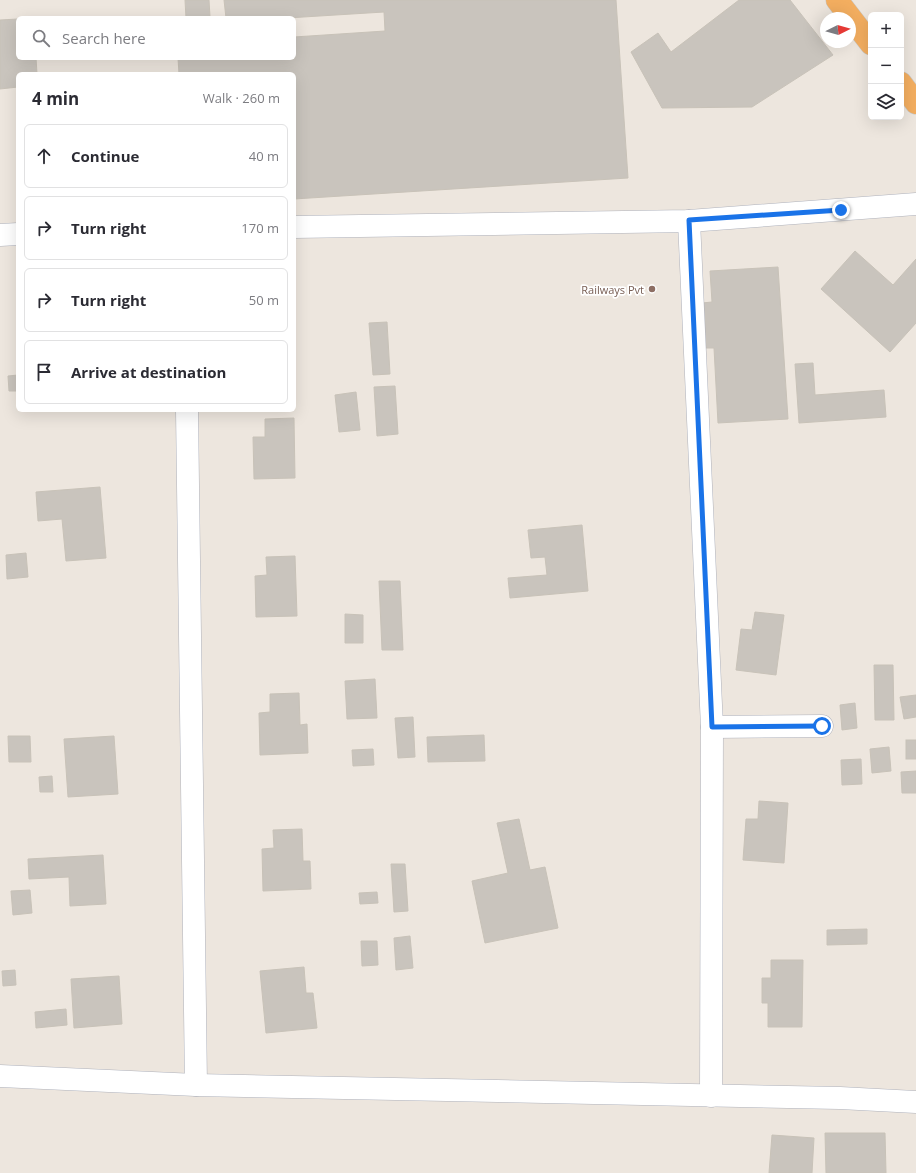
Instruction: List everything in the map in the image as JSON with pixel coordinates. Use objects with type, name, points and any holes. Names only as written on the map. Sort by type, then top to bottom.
[{"type":"highway","points":[[837,0],[868,40]]},
{"type":"highway","points":[[902,84],[916,103]]},
{"type":"street","points":[[296,227],[689,220],[916,204]]},
{"type":"street","points":[[689,220],[712,727],[711,1096]]},
{"type":"street","points":[[0,235],[16,234]]},
{"type":"street","points":[[186,412],[196,1084]]},
{"type":"street","points":[[712,727],[822,726]]},
{"type":"street","points":[[0,1076],[196,1084],[840,1098],[916,1102]]},
{"type":"building","points":[[185,0],[209,0],[210,16],[186,16]]},
{"type":"building","points":[[224,0],[616,0],[628,178],[296,199],[296,72],[179,72],[178,60],[296,60],[296,37],[385,31],[384,12],[296,17],[296,16],[226,16]]},
{"type":"building","points":[[739,0],[790,0],[820,38],[820,48],[828,48],[833,55],[752,107],[662,108],[631,52],[658,33],[671,52]]},
{"type":"building","points":[[16,19],[16,60],[36,60],[37,72],[16,72],[16,87],[0,89],[0,20]]},
{"type":"building","points":[[855,251],[893,285],[916,259],[916,323],[890,352],[821,289]]},
{"type":"building","points":[[778,267],[788,419],[718,423],[714,348],[704,348],[702,303],[712,302],[710,271]]},
{"type":"building","points":[[387,322],[390,374],[373,375],[369,323]]},
{"type":"building","points":[[813,363],[815,395],[884,390],[886,417],[799,423],[795,364]]},
{"type":"building","points":[[16,375],[16,391],[9,391],[8,376]]},
{"type":"building","points":[[395,386],[398,434],[377,436],[374,387]]},
{"type":"building","points":[[356,392],[360,430],[339,432],[335,395]]},
{"type":"building","points":[[294,418],[295,478],[254,479],[253,437],[265,437],[265,419]]},
{"type":"building","points":[[100,487],[106,558],[66,561],[62,519],[38,521],[36,492]]},
{"type":"building","points":[[582,525],[588,591],[510,598],[508,578],[547,575],[545,557],[531,558],[528,530]]},
{"type":"building","points":[[26,553],[28,577],[7,579],[6,555]]},
{"type":"building","points":[[295,556],[297,616],[256,617],[255,576],[267,575],[266,557]]},
{"type":"building","points":[[379,581],[400,581],[403,650],[382,650]]},
{"type":"building","points":[[755,612],[784,615],[776,675],[736,670],[741,629],[752,630]]},
{"type":"building","points":[[345,614],[363,615],[363,643],[345,643]]},
{"type":"building","points":[[874,665],[893,665],[894,720],[875,720]]},
{"type":"building","points":[[375,679],[377,718],[347,719],[345,681]]},
{"type":"building","points":[[299,693],[300,725],[307,724],[308,753],[260,755],[259,713],[270,712],[270,694]]},
{"type":"building","points":[[916,695],[916,717],[904,719],[900,697]]},
{"type":"building","points":[[855,703],[857,728],[842,730],[840,705]]},
{"type":"building","points":[[413,717],[415,757],[398,758],[395,718]]},
{"type":"building","points":[[484,735],[485,761],[428,762],[427,737]]},
{"type":"building","points":[[8,736],[30,736],[31,762],[9,762]]},
{"type":"building","points":[[114,736],[118,794],[68,797],[64,739]]},
{"type":"building","points":[[906,740],[916,740],[916,759],[906,759]]},
{"type":"building","points":[[889,747],[891,771],[872,773],[870,749]]},
{"type":"building","points":[[373,749],[374,765],[353,766],[352,750]]},
{"type":"building","points":[[861,759],[862,784],[842,785],[841,760]]},
{"type":"building","points":[[916,771],[916,793],[902,793],[901,772]]},
{"type":"building","points":[[52,776],[53,792],[40,792],[39,777]]},
{"type":"building","points":[[759,801],[788,803],[784,863],[743,860],[746,819],[758,819]]},
{"type":"building","points":[[519,819],[530,870],[545,867],[558,928],[485,943],[472,881],[508,873],[497,823]]},
{"type":"building","points":[[302,829],[303,861],[310,861],[311,889],[263,891],[262,849],[274,848],[273,830]]},
{"type":"building","points":[[103,855],[106,904],[70,906],[69,877],[29,879],[28,859]]},
{"type":"building","points":[[391,864],[405,864],[408,911],[394,912]]},
{"type":"building","points":[[30,890],[32,913],[13,915],[11,891]]},
{"type":"building","points":[[377,892],[378,903],[360,904],[359,893]]},
{"type":"building","points":[[867,929],[867,944],[827,945],[827,930]]},
{"type":"building","points":[[410,936],[413,968],[396,970],[394,938]]},
{"type":"building","points":[[361,941],[377,941],[378,965],[362,966]]},
{"type":"building","points":[[771,960],[803,960],[802,1027],[768,1027],[768,1003],[762,1003],[762,978],[771,978]]},
{"type":"building","points":[[304,967],[306,993],[313,993],[317,1028],[266,1033],[260,971]]},
{"type":"building","points":[[15,970],[16,985],[3,986],[2,971]]},
{"type":"building","points":[[119,976],[122,1024],[74,1028],[71,979]]},
{"type":"building","points":[[66,1009],[67,1025],[36,1028],[35,1012]]},
{"type":"building","points":[[825,1133],[885,1133],[886,1173],[826,1173]]},
{"type":"building","points":[[772,1135],[814,1138],[812,1173],[769,1173]]},
{"type":"place","name":"Railways Pvt","points":[[652,289]]},
{"type":"route","points":[[822,726],[712,727],[689,220],[841,210]]}]
